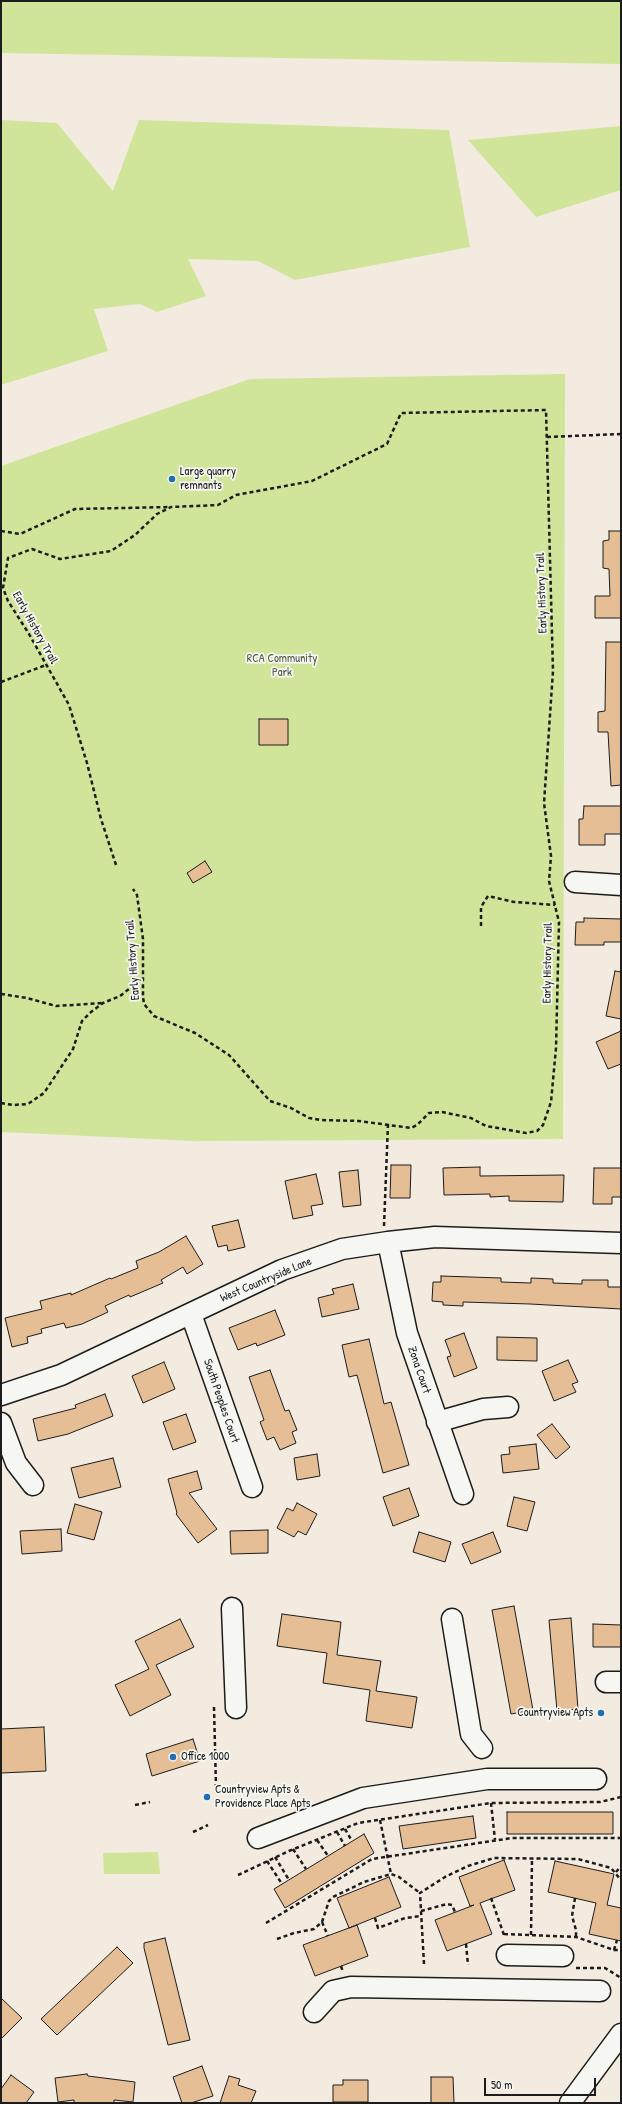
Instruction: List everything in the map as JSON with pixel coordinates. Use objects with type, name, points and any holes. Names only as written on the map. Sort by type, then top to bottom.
[{"type":"street","points":[[575,882],[621,884]]},
{"type":"street","name":"West Countryside Lane","points":[[1,1395],[61,1375],[282,1270],[342,1249],[388,1242],[435,1238],[621,1243]]},
{"type":"street","name":"Zona Court","points":[[388,1242],[407,1333],[463,1494]]},
{"type":"street","name":"South Peoples Court","points":[[191,1314],[252,1487]]},
{"type":"street","points":[[437,1422],[483,1408],[508,1407]]},
{"type":"street","points":[[1,1423],[16,1463],[33,1485]]},
{"type":"street","points":[[232,1608],[236,1708]]},
{"type":"street","points":[[452,1619],[471,1734],[482,1748]]},
{"type":"street","points":[[258,1838],[363,1798],[487,1779],[596,1779]]},
{"type":"street","points":[[505,1948],[573,1965]]},
{"type":"street","points":[[534,1956],[534,1990]]},
{"type":"street","points":[[314,2012],[333,1991],[351,1986],[600,1991]]},
{"type":"street","points":[[570,2103],[620,2036]]},
{"type":"path","name":"Early History Trail","points":[[116,866],[101,819],[87,763],[69,705],[29,634],[8,601],[3,588],[8,558],[32,549],[60,559],[111,551],[135,535],[157,514],[171,507],[218,505],[236,495],[312,481],[387,444],[401,413],[546,410],[553,671],[544,803],[552,856],[549,881],[559,922],[556,1048],[551,1102],[543,1125],[537,1131],[526,1133],[486,1126],[471,1118],[442,1112],[429,1113],[418,1125],[411,1128],[388,1124],[309,1118],[270,1101],[229,1055],[195,1032],[154,1016],[144,1004],[143,939],[136,895],[133,889]]},
{"type":"path","points":[[547,437],[621,434]]},
{"type":"path","points":[[1,531],[20,534],[75,509],[171,507]]},
{"type":"path","points":[[1,682],[46,665]]},
{"type":"path","points":[[481,926],[481,907],[488,896],[514,902],[555,905]]},
{"type":"path","points":[[1,1103],[14,1105],[28,1104],[44,1093],[73,1049],[82,1021],[103,1003],[120,996],[143,977]]},
{"type":"path","points":[[1,994],[27,998],[56,1006],[103,1003]]},
{"type":"path","points":[[388,1124],[384,1225],[388,1242]]},
{"type":"path","points":[[214,1707],[216,1787]]},
{"type":"path","points":[[238,1875],[275,1857],[358,1823],[491,1803],[600,1802],[621,1797]]},
{"type":"path","points":[[135,1805],[150,1802]]},
{"type":"path","points":[[491,1803],[495,1840]]},
{"type":"path","points":[[380,1820],[391,1874]]},
{"type":"path","points":[[193,1832],[208,1825]]},
{"type":"path","points":[[345,1829],[352,1842]]},
{"type":"path","points":[[337,1832],[345,1846]]},
{"type":"path","points":[[266,1923],[365,1862],[387,1856],[495,1840],[621,1838]]},
{"type":"path","points":[[317,1840],[328,1856]]},
{"type":"path","points":[[293,1850],[306,1869]]},
{"type":"path","points":[[275,1857],[289,1880]]},
{"type":"path","points":[[420,1893],[444,1877],[468,1866],[494,1858],[578,1859],[611,1868],[616,1872],[621,1880]]},
{"type":"path","points":[[531,1935],[532,1858]]},
{"type":"path","points":[[267,1861],[282,1884]]},
{"type":"path","points":[[616,1872],[621,1866]]},
{"type":"path","points":[[277,1939],[294,1933],[314,1929],[322,1922],[332,1897],[364,1882],[391,1874],[399,1877],[420,1893],[424,1964]]},
{"type":"path","points":[[491,1898],[504,1934],[505,1948]]},
{"type":"path","points":[[575,1898],[572,1916],[576,1930],[576,1937]]},
{"type":"path","points":[[421,1911],[447,1904],[452,1905],[455,1912]]},
{"type":"path","points":[[375,1918],[378,1928],[405,1918],[421,1916]]},
{"type":"path","points":[[322,1922],[328,1936]]},
{"type":"path","points":[[614,1950],[617,1940]]},
{"type":"path","points":[[466,1944],[468,1965]]},
{"type":"path","points":[[573,1965],[605,1968],[621,1978]]},
{"type":"green space","points":[[1,1],[621,1],[621,64],[1,53]]},
{"type":"green space","points":[[1,120],[57,123],[113,191],[139,120],[449,130],[470,247],[295,280],[258,261],[188,259],[206,296],[157,312],[140,304],[94,309],[108,351],[1,385]]},
{"type":"green space","points":[[621,126],[621,190],[536,217],[468,140]]},
{"type":"green space","name":"RCA Community Park","points":[[565,374],[563,1139],[196,1141],[1,1132],[1,466],[250,379]]},
{"type":"green space","points":[[158,1852],[160,1874],[104,1874],[103,1853]]},
{"type":"building","points":[[609,531],[621,531],[621,618],[595,618],[595,596],[610,596],[609,569],[603,568],[603,541],[609,540]]},
{"type":"building","points":[[606,642],[621,642],[621,785],[611,786],[608,732],[598,732],[598,712],[605,711]]},
{"type":"building","points":[[259,719],[288,719],[288,745],[259,745]]},
{"type":"building","points":[[584,806],[621,806],[621,834],[605,834],[605,845],[579,845],[579,819],[583,819]]},
{"type":"building","points":[[205,861],[212,872],[193,883],[187,873]]},
{"type":"building","points":[[584,918],[621,919],[621,942],[604,942],[604,945],[575,945],[576,922],[584,922]]},
{"type":"building","points":[[615,971],[621,972],[621,1019],[606,1016]]},
{"type":"building","points":[[621,1031],[621,1064],[608,1069],[596,1042]]},
{"type":"building","points":[[391,1165],[411,1165],[410,1198],[390,1198]]},
{"type":"building","points":[[480,1167],[480,1176],[564,1175],[563,1202],[509,1201],[509,1196],[490,1197],[490,1194],[444,1195],[443,1168]]},
{"type":"building","points":[[594,1168],[621,1168],[621,1197],[612,1197],[612,1204],[593,1204]]},
{"type":"building","points":[[358,1170],[361,1205],[343,1207],[339,1172]]},
{"type":"building","points":[[316,1174],[323,1204],[311,1206],[313,1215],[293,1219],[285,1181]]},
{"type":"building","points":[[238,1220],[245,1247],[228,1251],[227,1245],[218,1247],[212,1226]]},
{"type":"building","points":[[186,1236],[203,1264],[187,1274],[183,1267],[161,1280],[163,1283],[130,1297],[129,1295],[105,1306],[108,1312],[82,1324],[66,1328],[64,1323],[41,1329],[42,1333],[27,1337],[28,1343],[12,1347],[5,1318],[42,1309],[40,1301],[71,1293],[71,1295],[138,1268],[136,1261],[159,1252]]},
{"type":"building","points":[[441,1276],[501,1278],[501,1282],[531,1283],[531,1278],[553,1279],[553,1283],[582,1284],[582,1280],[608,1280],[608,1287],[621,1287],[621,1309],[463,1302],[463,1306],[443,1305],[443,1302],[432,1301],[433,1282],[441,1282]]},
{"type":"building","points":[[353,1284],[359,1309],[322,1317],[318,1298],[334,1294],[332,1289]]},
{"type":"building","points":[[275,1310],[285,1335],[257,1346],[256,1343],[238,1350],[229,1328]]},
{"type":"building","points":[[464,1333],[477,1368],[454,1377],[447,1357],[451,1356],[445,1340]]},
{"type":"building","points":[[497,1337],[537,1338],[537,1361],[497,1360]]},
{"type":"building","points":[[369,1339],[384,1404],[391,1402],[409,1465],[383,1473],[357,1375],[349,1377],[342,1345]]},
{"type":"building","points":[[568,1360],[578,1382],[572,1384],[576,1392],[554,1401],[542,1371]]},
{"type":"building","points":[[164,1362],[175,1389],[143,1403],[132,1376]]},
{"type":"building","points":[[270,1370],[285,1411],[289,1410],[297,1430],[292,1432],[296,1443],[280,1450],[274,1437],[267,1440],[260,1422],[264,1420],[249,1377]]},
{"type":"building","points":[[105,1394],[113,1416],[68,1434],[38,1441],[33,1419],[76,1408],[75,1405]]},
{"type":"building","points":[[186,1414],[196,1442],[173,1450],[163,1422]]},
{"type":"building","points":[[552,1424],[570,1447],[556,1459],[537,1435]]},
{"type":"building","points":[[536,1444],[539,1469],[503,1473],[501,1455],[510,1454],[509,1447]]},
{"type":"building","points":[[317,1454],[320,1476],[297,1480],[294,1458]]},
{"type":"building","points":[[113,1458],[121,1487],[79,1498],[71,1468]]},
{"type":"building","points":[[197,1471],[202,1489],[189,1493],[217,1529],[198,1543],[176,1514],[168,1479]]},
{"type":"building","points":[[409,1488],[419,1516],[393,1526],[383,1497]]},
{"type":"building","points":[[514,1497],[535,1502],[527,1531],[507,1526]]},
{"type":"building","points":[[297,1503],[317,1514],[306,1535],[298,1531],[294,1537],[277,1528],[287,1508],[293,1511]]},
{"type":"building","points":[[75,1504],[102,1512],[94,1540],[67,1533]]},
{"type":"building","points":[[61,1529],[62,1551],[22,1554],[20,1531]]},
{"type":"building","points":[[268,1530],[268,1553],[231,1554],[230,1531]]},
{"type":"building","points":[[419,1532],[451,1542],[445,1562],[413,1552]]},
{"type":"building","points":[[493,1532],[501,1552],[471,1564],[462,1544]]},
{"type":"building","points":[[514,1606],[533,1710],[511,1714],[492,1610]]},
{"type":"building","points":[[282,1614],[341,1622],[337,1655],[381,1661],[376,1691],[417,1697],[412,1728],[366,1721],[370,1690],[323,1683],[327,1653],[277,1646]]},
{"type":"building","points":[[571,1618],[578,1709],[557,1711],[549,1620]]},
{"type":"building","points":[[180,1619],[194,1647],[156,1665],[171,1695],[130,1716],[115,1685],[149,1669],[135,1641]]},
{"type":"building","points":[[593,1624],[621,1625],[621,1647],[593,1647]]},
{"type":"building","points":[[44,1727],[46,1771],[1,1773],[1,1729]]},
{"type":"building","name":"Office 1000","points":[[193,1739],[200,1761],[152,1776],[146,1754]]},
{"type":"building","points":[[507,1812],[613,1812],[613,1834],[507,1834]]},
{"type":"building","points":[[473,1816],[476,1838],[403,1849],[399,1826]]},
{"type":"building","points":[[364,1834],[374,1853],[285,1908],[274,1889]]},
{"type":"building","points":[[504,1860],[515,1890],[480,1903],[492,1934],[447,1951],[435,1920],[474,1905],[470,1906],[459,1877]]},
{"type":"building","points":[[555,1861],[614,1874],[607,1905],[621,1908],[621,1941],[589,1934],[596,1903],[548,1892]]},
{"type":"building","points":[[389,1877],[401,1907],[349,1928],[337,1898]]},
{"type":"building","points":[[357,1925],[368,1956],[315,1976],[303,1945]]},
{"type":"building","points":[[165,1938],[190,2040],[168,2045],[144,1948],[144,1943]]},
{"type":"building","points":[[117,1947],[133,1963],[57,2035],[41,2019]]},
{"type":"building","points":[[1,1998],[22,2018],[1,2039]]},
{"type":"building","points":[[202,2066],[213,2096],[191,2103],[182,2103],[173,2077]]},
{"type":"building","points":[[87,2074],[88,2076],[135,2082],[133,2102],[114,2100],[114,2103],[74,2103],[74,2100],[58,2102],[55,2078]]},
{"type":"building","points":[[11,2075],[34,2092],[26,2103],[1,2103],[1,2089]]},
{"type":"building","points":[[229,2076],[240,2079],[238,2085],[256,2091],[251,2103],[220,2103]]},
{"type":"building","points":[[431,2077],[453,2077],[454,2103],[431,2103]]},
{"type":"building","points":[[343,2080],[368,2080],[368,2102],[333,2102],[333,2085],[343,2085]]},
{"type":"place","name":"Large quarry remnants","points":[[172,479]]},
{"type":"place","name":"Countryview Apts","points":[[601,1713]]},
{"type":"place","name":"Office 1000","points":[[173,1757]]},
{"type":"place","name":"Countryview Apts & Providence Place Apts","points":[[207,1797]]}]
